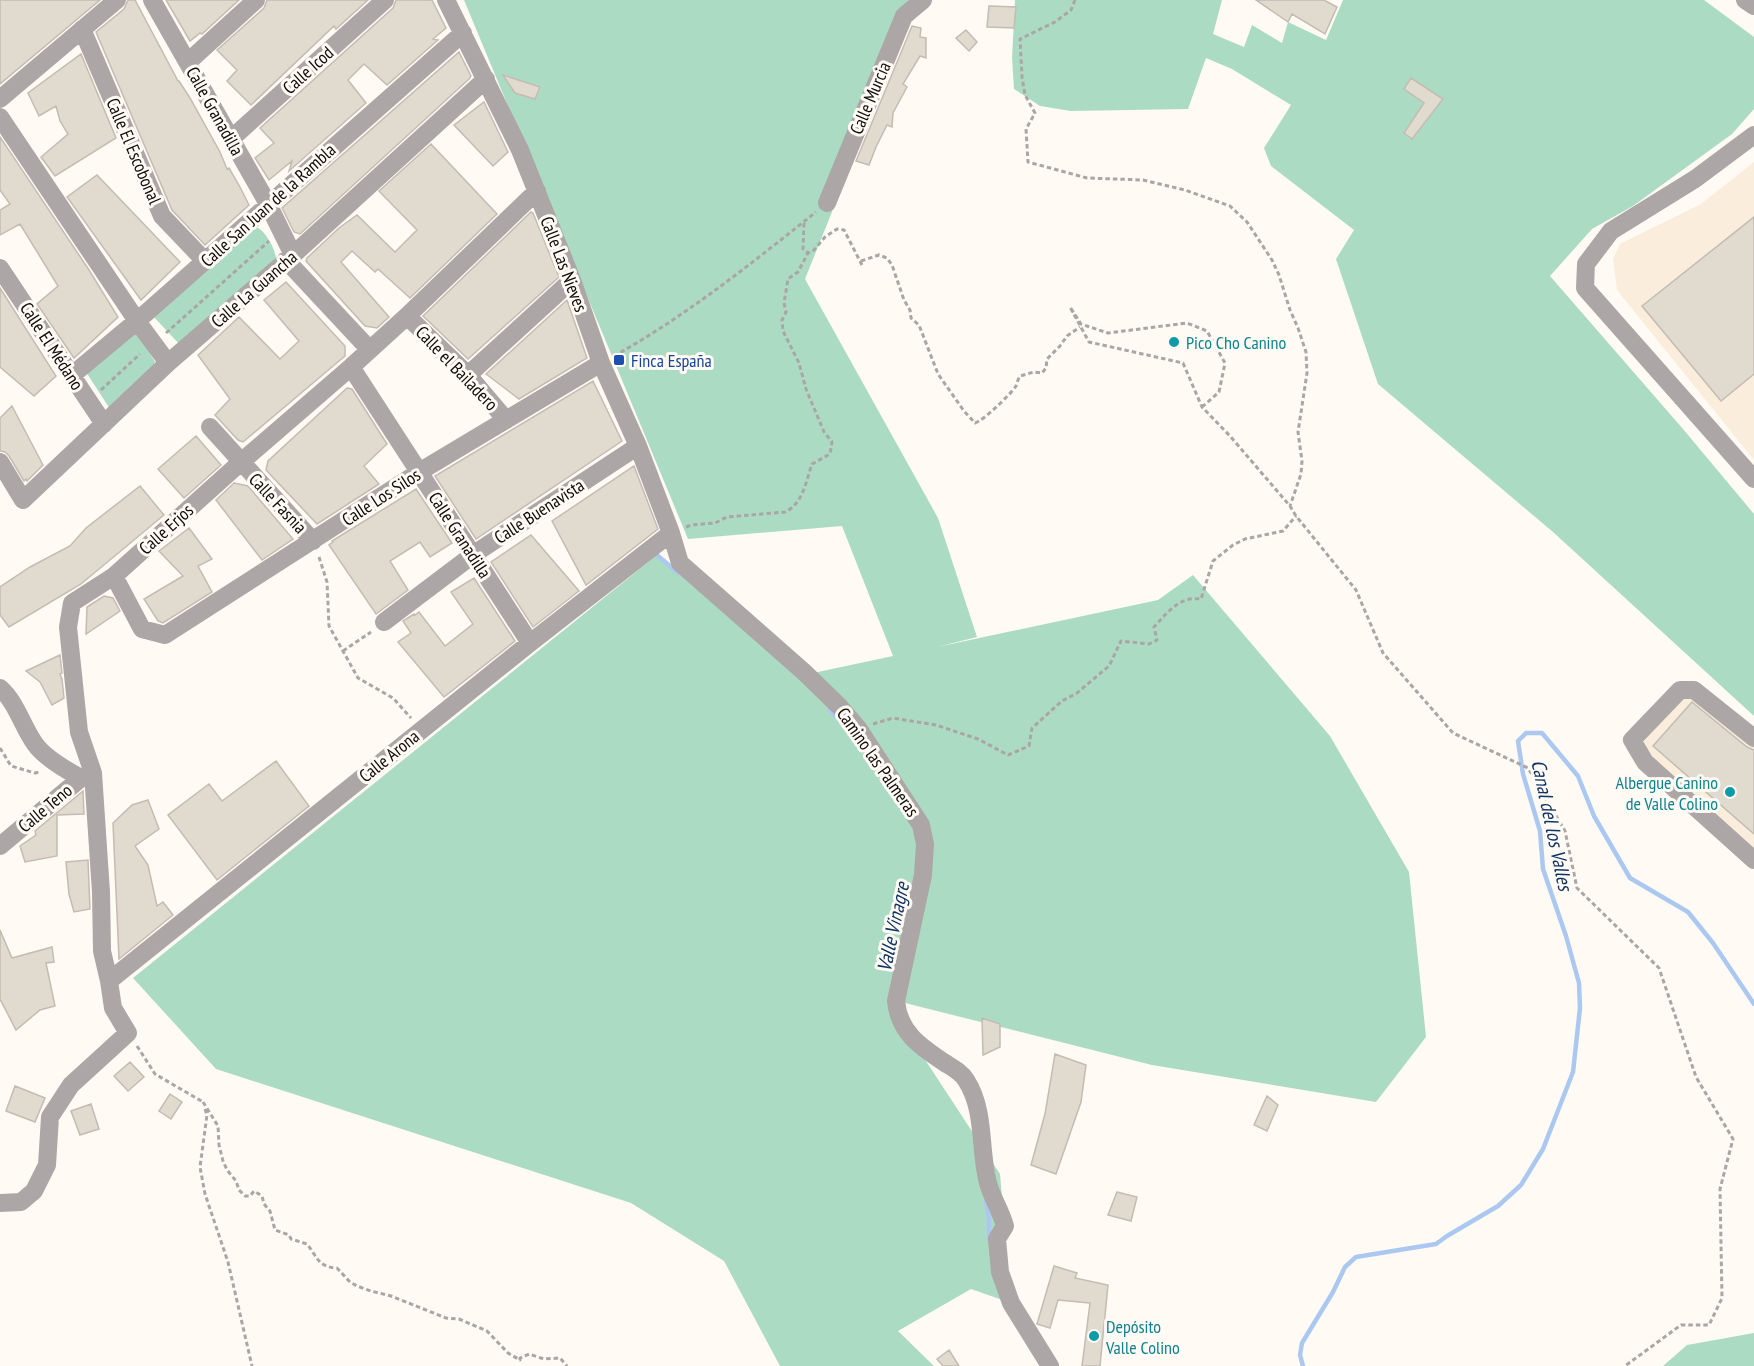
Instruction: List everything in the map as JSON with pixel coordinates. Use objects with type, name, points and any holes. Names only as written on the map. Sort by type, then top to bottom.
[{"type":"street","points":[[0,99],[117,0]]},
{"type":"street","name":"Calle Granadilla","points":[[152,0],[268,204],[289,257],[370,350]]},
{"type":"street","points":[[188,62],[256,0]]},
{"type":"street","name":"Calle Icod","points":[[231,139],[385,0]]},
{"type":"street","name":"Calle Las Nieves","points":[[446,0],[520,150],[572,280],[601,363],[638,446],[671,533]]},
{"type":"street","name":"Calle Murcia","points":[[827,203],[904,16],[923,0]]},
{"type":"street","points":[[1745,0],[1754,6]]},
{"type":"street","name":"Calle El Escobonal","points":[[82,29],[162,216],[205,261]]},
{"type":"street","name":"Calle San Juan de la Rambla","points":[[71,376],[137,321],[463,33]]},
{"type":"street","name":"Calle La Guancha","points":[[0,462],[23,500],[168,363],[486,79]]},
{"type":"street","points":[[0,117],[137,321],[168,363]]},
{"type":"street","points":[[1754,135],[1695,179],[1611,231],[1586,264],[1585,288],[1754,479]]},
{"type":"street","name":"Calle Erjos","points":[[128,1033],[113,1008],[102,951],[101,892],[87,775],[79,732],[68,627],[72,603],[114,576],[351,367],[537,191]]},
{"type":"street","name":"Calle El Médano","points":[[0,268],[104,424]]},
{"type":"street","points":[[468,375],[572,280]]},
{"type":"street","name":"Calle el Bailadero","points":[[407,316],[468,375],[506,420]]},
{"type":"street","name":"Calle Los Silos","points":[[114,576],[142,629],[165,635],[419,472],[601,363]]},
{"type":"street","name":"Calle Granadilla","points":[[351,367],[530,643]]},
{"type":"street","name":"Calle Fasnia","points":[[210,427],[313,541]]},
{"type":"street","name":"Calle Buenavista","points":[[384,622],[474,554],[638,446]]},
{"type":"street","name":"Calle Arona","points":[[109,981],[530,643],[671,533]]},
{"type":"street","name":"Camino las Palmeras","points":[[671,533],[680,563],[804,672],[858,728],[921,825],[925,844],[923,875],[896,1001],[897,1011],[907,1034],[958,1071],[967,1081],[978,1108],[988,1184],[1005,1226],[997,1239],[1000,1272],[1011,1303],[1050,1366]]},
{"type":"street","points":[[0,688],[10,697],[36,746],[61,767],[87,775]]},
{"type":"street","points":[[1754,738],[1694,690],[1680,690],[1632,740],[1645,762],[1754,860]]},
{"type":"street","name":"Calle Teno","points":[[0,846],[87,775]]},
{"type":"street","points":[[0,1203],[21,1202],[34,1191],[47,1166],[50,1117],[71,1084],[128,1033]]},
{"type":"path","points":[[1075,0],[1071,10],[1055,22],[1020,39],[1022,77],[1026,95],[1035,113],[1026,129],[1028,162],[1087,178],[1143,180],[1185,190],[1230,206],[1246,222],[1272,260],[1279,275],[1306,352],[1307,373],[1298,432],[1302,461],[1301,474],[1290,506]]},
{"type":"path","points":[[601,363],[647,338],[731,279],[827,203]]},
{"type":"path","points":[[805,221],[802,249],[808,253]]},
{"type":"path","points":[[671,533],[691,525],[715,523],[727,517],[785,512],[793,508],[807,487],[812,464],[830,454],[832,442],[824,432],[806,389],[799,363],[783,331],[782,320],[786,312],[784,303],[788,279],[798,272],[808,253],[837,229],[844,230],[861,263],[879,255],[887,258],[892,265],[911,318],[919,325],[938,374],[975,423],[981,422],[1002,402],[1015,388],[1020,376],[1034,372],[1042,373],[1046,368],[1047,359],[1067,336],[1080,327]]},
{"type":"path","points":[[88,400],[281,232]]},
{"type":"path","points":[[1202,407],[1219,392],[1225,363],[1207,331],[1187,323],[1108,333],[1081,324],[1070,307],[1089,342],[1183,363],[1202,407],[1290,506],[1356,590],[1383,653],[1453,733],[1528,768],[1565,831],[1577,888],[1659,968],[1696,1077],[1733,1139],[1720,1189],[1722,1298],[1709,1325],[1681,1325],[1625,1366]]},
{"type":"path","points":[[858,728],[893,718],[936,725],[978,739],[1008,755],[1029,746],[1032,728],[1062,700],[1077,693],[1109,666],[1121,641],[1149,644],[1156,640],[1154,627],[1172,608],[1189,597],[1201,598],[1213,561],[1233,545],[1245,539],[1283,531],[1296,516]]},
{"type":"path","name":"Calle Fasnia","points":[[313,541],[327,582],[329,626],[358,678],[393,698],[422,730]]},
{"type":"path","points":[[343,651],[384,622]]},
{"type":"path","points":[[0,748],[11,766],[34,773],[61,767]]},
{"type":"path","points":[[128,1033],[155,1074],[203,1102],[218,1126],[219,1145],[227,1170],[245,1196],[250,1196],[254,1191],[262,1196],[264,1204],[270,1211],[275,1230],[289,1235],[291,1239],[307,1244],[321,1264],[337,1268],[357,1286],[391,1296],[446,1318],[459,1319],[487,1331],[508,1353],[520,1360],[529,1354],[544,1359],[560,1358],[567,1366]]},
{"type":"path","points":[[203,1102],[207,1115],[200,1167],[228,1262],[252,1366]]},
{"type":"shaded area","points":[[1754,162],[1754,460],[1617,290],[1613,259],[1620,244],[1701,204]]},
{"type":"shaded area","name":"Albergue Canino de Valle Colino","points":[[1680,690],[1754,738],[1754,860],[1632,740]]},
{"type":"green space","points":[[464,0],[914,0],[896,53],[805,279],[938,518],[977,637],[937,647],[1158,600],[1193,575],[1330,736],[1409,872],[1426,1037],[1376,1102],[1152,1065],[897,1001],[901,1023],[1000,1174],[1011,1303],[971,1289],[898,1331],[934,1366],[780,1366],[724,1261],[631,1203],[216,1069],[133,978],[657,555],[799,676],[893,656],[842,526],[688,539]]},
{"type":"green space","points":[[1015,0],[1222,0],[1213,34],[1244,47],[1252,25],[1282,43],[1288,22],[1326,40],[1343,0],[1704,0],[1754,37],[1754,109],[1732,134],[1633,206],[1592,229],[1550,276],[1754,514],[1754,716],[1553,532],[1378,384],[1336,259],[1354,230],[1271,166],[1264,148],[1291,105],[1232,69],[1206,58],[1188,109],[1071,111],[1040,106],[1014,89],[1012,58]]},
{"type":"green space","points":[[255,226],[269,240],[276,259],[181,346],[153,316]]},
{"type":"green space","points":[[137,332],[155,362],[154,365],[110,409],[86,372]]},
{"type":"green space","points":[[1754,1333],[1754,1366],[1663,1366],[1687,1345]]},
{"type":"building","points":[[0,0],[100,0],[0,84]]},
{"type":"building","points":[[128,0],[135,0],[249,205],[205,245],[172,210],[96,32],[124,9]]},
{"type":"building","points":[[166,0],[239,0],[202,34],[200,33],[190,41]]},
{"type":"building","points":[[267,0],[368,0],[336,29],[334,26],[251,105],[227,81],[237,70],[217,50],[264,8]]},
{"type":"building","points":[[396,0],[432,0],[446,28],[433,39],[438,40],[387,85],[364,64],[348,80],[366,103],[289,171],[292,161],[269,180],[255,158],[274,143],[260,128],[393,8]]},
{"type":"building","points":[[1256,0],[1324,0],[1337,7],[1325,34],[1292,14],[1288,22]]},
{"type":"building","points":[[989,6],[1016,7],[1014,28],[987,27]]},
{"type":"building","points":[[912,26],[921,28],[920,37],[926,38],[926,58],[920,56],[903,84],[907,87],[893,113],[892,127],[887,125],[869,165],[856,161]]},
{"type":"building","points":[[966,30],[977,42],[969,51],[956,38]]},
{"type":"building","points":[[459,52],[471,76],[469,79],[300,234],[294,232],[282,208]]},
{"type":"building","points":[[81,54],[116,138],[55,176],[41,157],[68,134],[60,121],[56,106],[39,116],[28,93]]},
{"type":"building","points":[[503,75],[540,87],[535,99],[515,93]]},
{"type":"building","points":[[1411,78],[1443,99],[1412,139],[1404,133],[1424,103],[1404,89]]},
{"type":"building","points":[[484,102],[508,152],[493,166],[454,125]]},
{"type":"building","points":[[0,137],[118,317],[74,358],[37,304],[58,286],[20,224],[0,235],[0,210],[10,204],[0,190]]},
{"type":"building","points":[[431,144],[497,214],[410,298],[378,269],[375,272],[352,251],[341,262],[389,317],[377,328],[365,326],[306,261],[307,258],[339,228],[357,215],[395,252],[417,230],[379,191]]},
{"type":"building","points":[[97,175],[180,262],[141,300],[67,197]]},
{"type":"building","points":[[531,212],[559,277],[468,359],[423,316]]},
{"type":"building","points":[[1754,217],[1754,374],[1721,401],[1642,306]]},
{"type":"building","points":[[286,282],[345,346],[345,356],[243,442],[238,440],[215,415],[230,399],[198,355],[239,317],[280,359],[299,341],[264,300]]},
{"type":"building","points":[[0,288],[56,376],[34,396],[0,367]]},
{"type":"building","points":[[567,300],[587,358],[519,399],[486,374]]},
{"type":"building","points":[[593,381],[622,441],[476,539],[435,476]]},
{"type":"building","points":[[347,388],[352,389],[387,444],[364,466],[379,484],[317,524],[266,470],[268,461]]},
{"type":"building","points":[[12,406],[43,465],[27,481],[26,479],[24,481],[9,456],[0,451],[0,418]]},
{"type":"building","points":[[196,436],[221,465],[184,498],[158,469]]},
{"type":"building","points":[[634,466],[658,529],[586,585],[552,521]]},
{"type":"building","points":[[234,483],[248,486],[293,539],[262,560],[216,500]]},
{"type":"building","points":[[140,486],[164,515],[81,584],[9,627],[0,615],[0,587],[30,567],[70,546],[86,528]]},
{"type":"building","points":[[416,489],[452,543],[430,557],[420,542],[390,561],[408,590],[376,614],[329,545]]},
{"type":"building","points":[[189,528],[212,559],[198,566],[212,592],[163,623],[158,621],[144,599],[183,576],[159,551]]},
{"type":"building","points":[[531,535],[579,591],[533,627],[491,562]]},
{"type":"building","points":[[474,578],[515,641],[444,697],[398,642],[411,633],[403,621],[419,612],[445,646],[473,624],[451,592]]},
{"type":"building","points":[[104,596],[113,598],[120,611],[86,634],[87,607]]},
{"type":"building","points":[[60,655],[64,698],[52,705],[40,682],[26,671]]},
{"type":"building","name":"Albergue Canino de Valle Colino","points":[[1692,702],[1747,747],[1754,750],[1754,834],[1653,746]]},
{"type":"building","points":[[276,761],[309,806],[217,880],[168,815],[209,784],[222,801]]},
{"type":"building","points":[[83,791],[84,814],[57,815],[57,856],[25,862],[20,846],[36,835],[35,831]]},
{"type":"building","points":[[148,800],[159,829],[135,846],[148,865],[157,906],[163,902],[173,915],[119,959],[113,823],[132,805]]},
{"type":"building","points":[[88,860],[90,909],[74,912],[69,894],[66,862]]},
{"type":"building","points":[[0,930],[12,958],[52,947],[54,962],[46,963],[55,1006],[40,1010],[16,1030],[0,999]]},
{"type":"building","points":[[982,1018],[1000,1024],[1000,1047],[983,1055]]},
{"type":"building","points":[[1055,1054],[1086,1065],[1081,1102],[1056,1174],[1031,1165],[1045,1114]]},
{"type":"building","points":[[130,1062],[144,1077],[128,1091],[114,1076]]},
{"type":"building","points":[[15,1086],[45,1098],[35,1122],[6,1111]]},
{"type":"building","points":[[170,1094],[182,1102],[171,1119],[159,1111]]},
{"type":"building","points":[[1267,1096],[1278,1105],[1267,1131],[1254,1125]]},
{"type":"building","points":[[91,1104],[99,1129],[80,1135],[71,1111]]},
{"type":"building","points":[[1117,1192],[1137,1197],[1131,1221],[1108,1215]]},
{"type":"building","points":[[1054,1266],[1077,1273],[1075,1278],[1108,1285],[1100,1366],[1082,1366],[1090,1303],[1058,1300],[1050,1328],[1037,1324]]},
{"type":"building","points":[[949,1350],[959,1366],[943,1366],[937,1359]]},
{"type":"waterway","name":"Valle Vinagre","points":[[657,555],[678,573]]},
{"type":"waterway","name":"Valle Vinagre","points":[[829,709],[841,722]]},
{"type":"waterway","name":"Canal del los Valles","points":[[1303,1366],[1300,1355],[1302,1343],[1333,1292],[1345,1267],[1356,1257],[1436,1244],[1498,1206],[1521,1185],[1543,1149],[1573,1072],[1580,1008],[1579,983],[1543,869],[1540,831],[1523,774],[1518,741],[1526,733],[1542,733],[1578,776],[1594,816],[1630,878],[1688,912],[1713,943],[1754,1004]]},
{"type":"waterway","name":"Valle Vinagre","points":[[986,1200],[989,1239]]},
{"type":"place","name":"Pico Cho Canino","points":[[1174,342]]},
{"type":"place","name":"Finca España","points":[[619,360]]},
{"type":"place","name":"Albergue Canino de Valle Colino","points":[[1730,792]]},
{"type":"place","name":"Depósito Valle Colino","points":[[1094,1336]]}]
